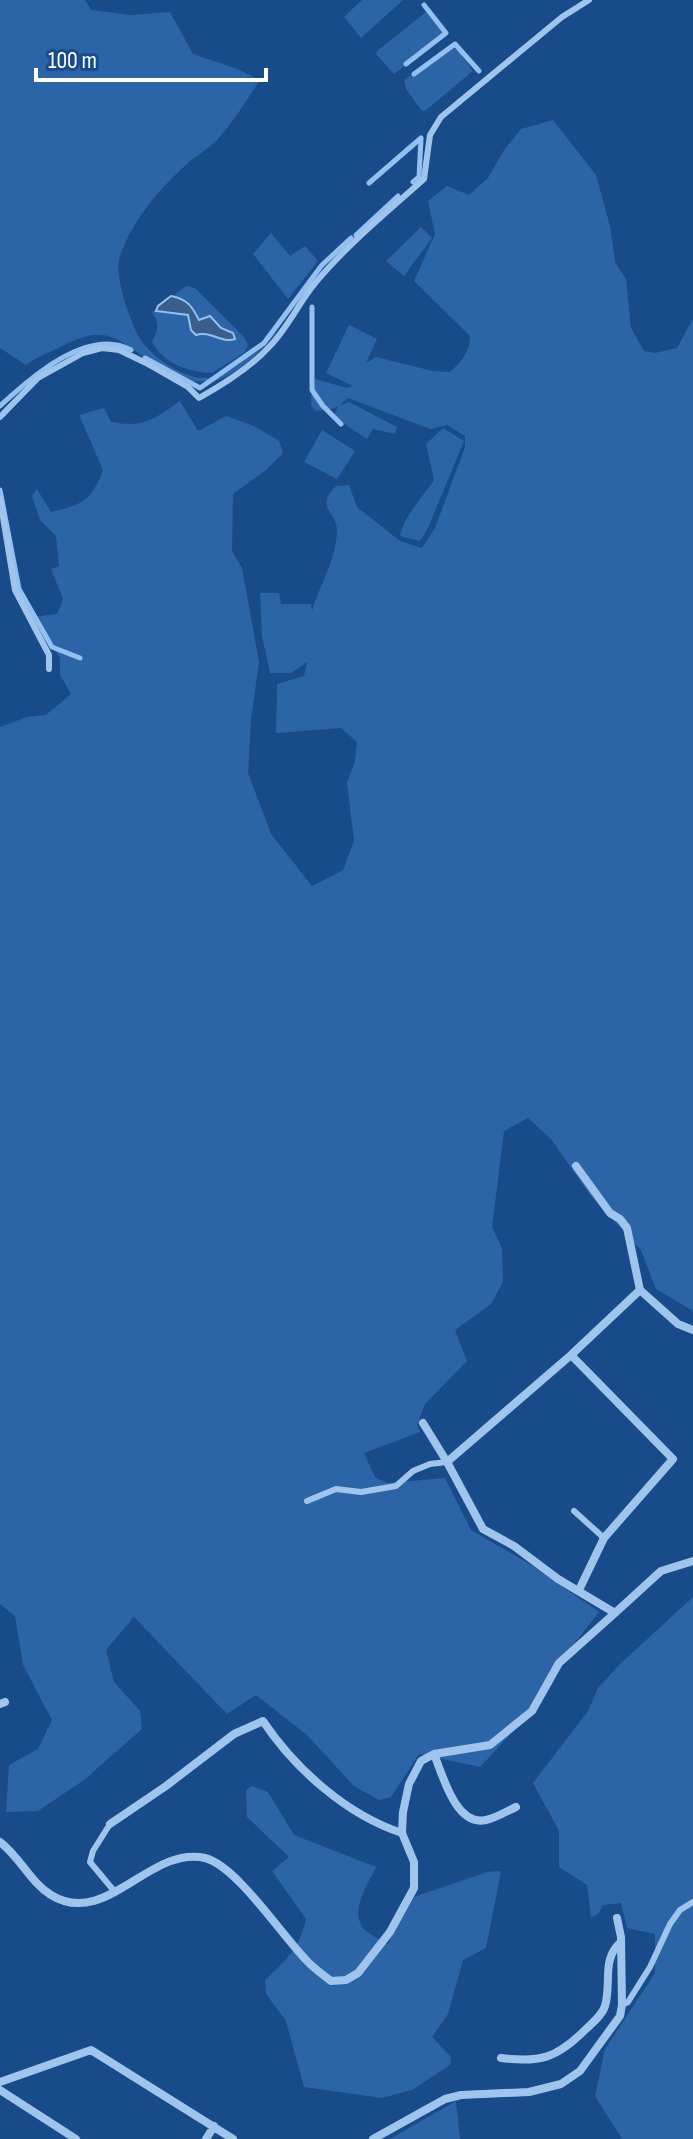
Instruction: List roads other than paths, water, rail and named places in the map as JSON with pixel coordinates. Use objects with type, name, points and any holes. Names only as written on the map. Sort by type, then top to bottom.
[{"type":"street","points":[[576,1166],[610,1213],[627,1228],[640,1290],[678,1324],[693,1330]]},
{"type":"street","points":[[447,1462],[571,1355],[640,1290]]},
{"type":"street","points":[[571,1355],[673,1459],[604,1538],[579,1590]]},
{"type":"street","points":[[423,1423],[483,1529],[615,1613]]},
{"type":"street","points":[[0,1842],[33,1879],[51,1895],[67,1902],[81,1902],[115,1892],[181,1856],[206,1858],[229,1871],[309,1963],[331,1981],[346,1980],[358,1973],[390,1932],[414,1888],[414,1862],[402,1833],[403,1812],[409,1784],[421,1761],[434,1754],[490,1745],[532,1711],[559,1663],[661,1571],[693,1561]]},
{"type":"street","points":[[110,1824],[234,1734],[263,1721],[292,1760],[322,1785],[375,1824],[402,1833]]},
{"type":"street","points":[[434,1754],[465,1817],[474,1821],[487,1820],[516,1807]]},
{"type":"street","points":[[373,2139],[445,2099],[461,2095],[546,2089],[572,2077],[587,2063],[614,2027],[622,2005],[621,1942],[617,1918]]},
{"type":"street","points":[[501,2058],[530,2061],[547,2058],[582,2033],[605,2009],[609,1957],[613,1948],[621,1942]]},
{"type":"street","points":[[0,2082],[91,2050],[233,2139]]},
{"type":"street","points":[[0,2090],[76,2139]]},
{"type":"street","points":[[206,2139],[214,2126]]},
{"type":"lane","points":[[0,417],[38,378],[83,353],[102,348],[119,350],[146,363],[188,387],[199,398],[224,383],[271,346],[314,284],[424,179],[430,135],[441,117],[562,17],[589,0]]},
{"type":"lane","points":[[0,499],[15,590],[49,655],[49,669]]},
{"type":"lane","points":[[307,1501],[336,1489],[361,1492],[396,1486],[413,1471],[430,1464],[447,1462]]},
{"type":"lane","points":[[574,1511],[604,1538]]},
{"type":"lane","points":[[110,1824],[93,1851],[90,1862],[115,1892]]},
{"type":"lane","points":[[622,2005],[628,2002],[650,1967],[680,1910],[693,1902]]},
{"type":"waterway","points":[[406,64],[446,33],[424,5]]},
{"type":"waterway","points":[[414,74],[455,44],[479,71]]},
{"type":"waterway","points":[[369,183],[421,138]]},
{"type":"waterway","points":[[413,182],[419,177],[421,139]]},
{"type":"waterway","points":[[356,235],[398,196]]},
{"type":"waterway","points":[[145,358],[200,388],[264,343],[322,265],[351,238]]},
{"type":"waterway","points":[[312,307],[312,390],[341,424]]},
{"type":"waterway","points":[[0,406],[43,370],[78,350],[114,344],[131,350]]},
{"type":"waterway","points":[[0,490],[19,589],[52,647],[80,658]]}]
